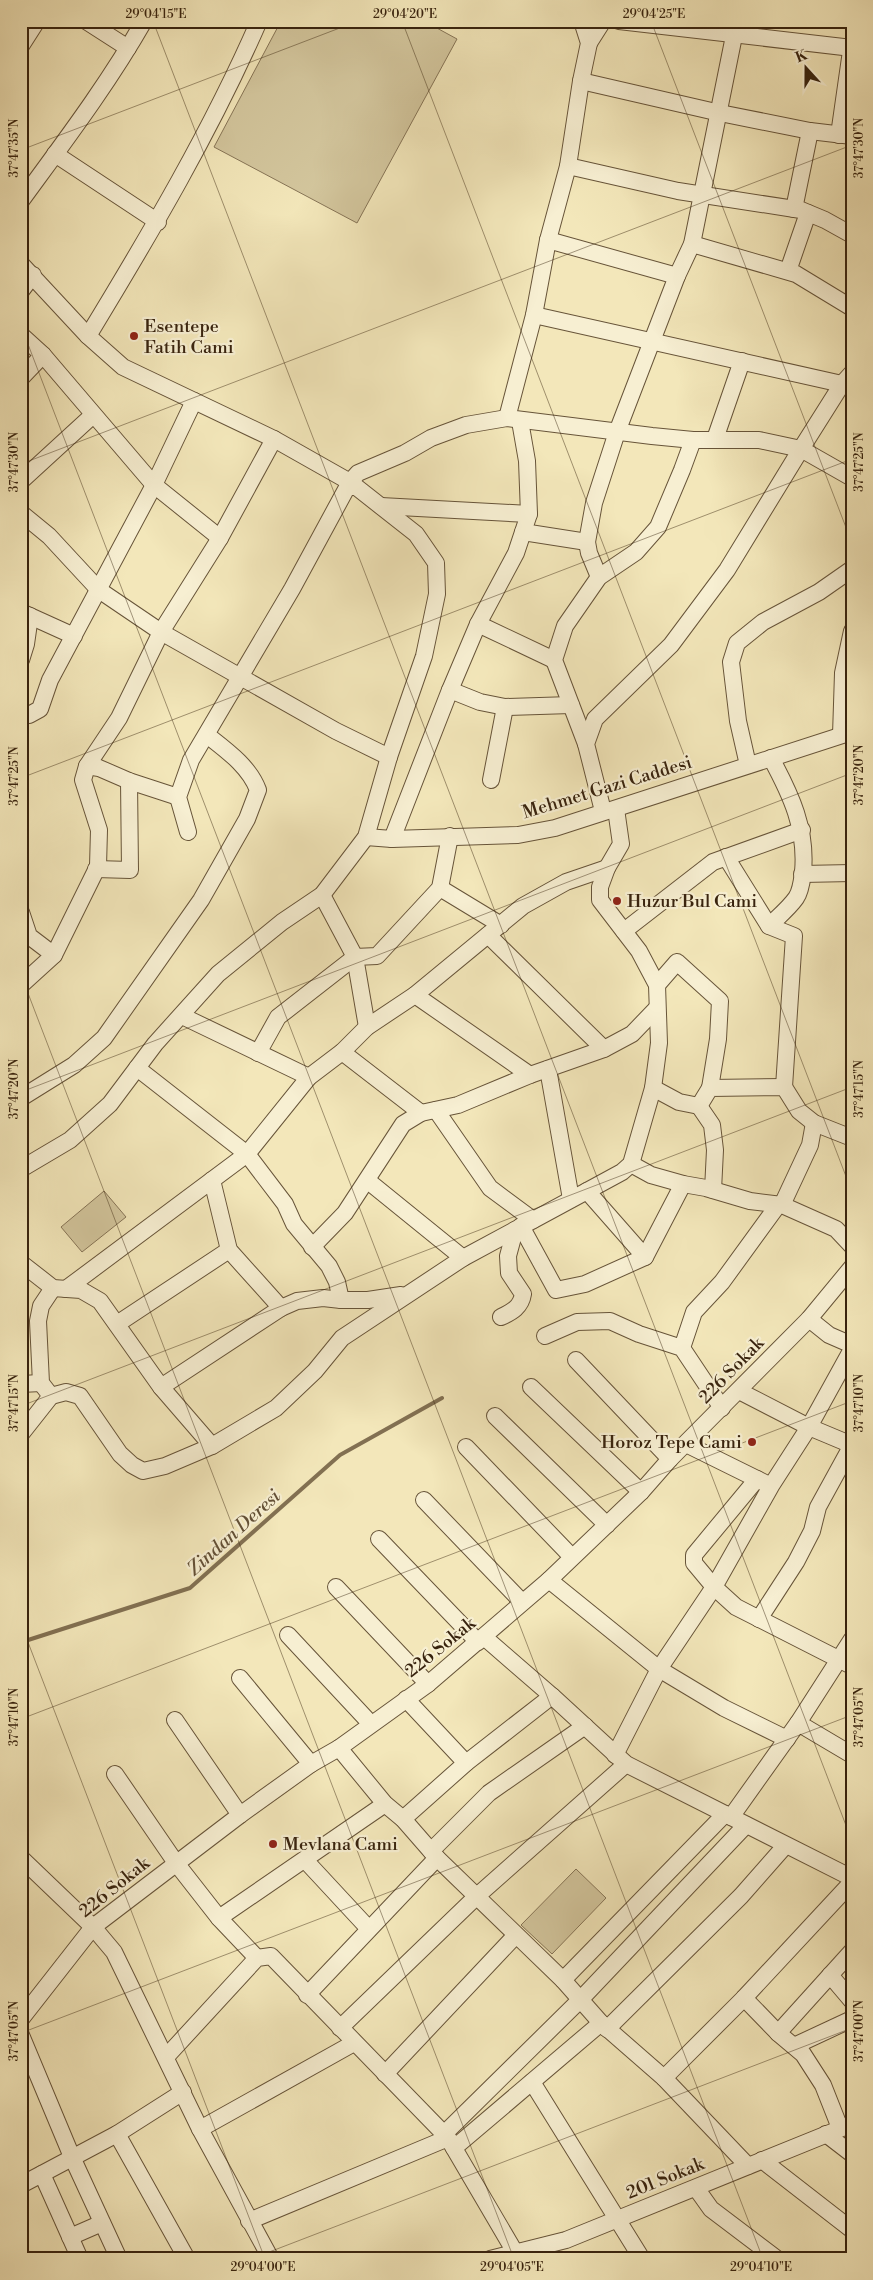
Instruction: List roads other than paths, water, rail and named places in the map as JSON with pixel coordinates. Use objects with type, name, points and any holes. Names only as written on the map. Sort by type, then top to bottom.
[{"type":"street","points":[[21,46],[37,21]]},
{"type":"street","points":[[86,21],[128,48]]},
{"type":"street","points":[[21,201],[56,154],[128,48],[144,21]]},
{"type":"street","points":[[88,336],[158,222],[231,85],[259,21]]},
{"type":"street","points":[[582,21],[589,43]]},
{"type":"street","points":[[392,839],[450,690],[478,624],[516,553],[529,514],[527,460],[513,420],[548,240],[568,166],[589,43],[603,21]]},
{"type":"street","points":[[619,21],[736,29],[851,48]]},
{"type":"street","points":[[599,577],[589,553],[587,542],[594,503],[617,432],[677,276],[692,244],[736,29]]},
{"type":"street","points":[[581,81],[720,113],[845,136],[852,44]]},
{"type":"street","points":[[788,271],[801,211],[810,131]]},
{"type":"street","points":[[56,154],[158,222]]},
{"type":"street","points":[[568,166],[678,191],[801,211],[852,236]]},
{"type":"street","points":[[548,240],[677,276]]},
{"type":"street","points":[[692,244],[788,271],[852,308]]},
{"type":"street","points":[[21,1169],[70,1140],[110,1104],[155,1044],[218,974],[282,922],[322,895],[366,837],[389,757],[424,656],[437,594],[436,563],[416,534],[381,506],[350,482],[274,439],[123,367],[88,336],[27,270]]},
{"type":"street","points":[[21,291],[27,270]]},
{"type":"street","points":[[534,315],[742,361],[847,379],[801,449],[727,570],[671,645],[595,719],[586,744]]},
{"type":"street","points":[[21,334],[43,355],[154,485],[220,538]]},
{"type":"street","points":[[21,378],[43,355]]},
{"type":"street","points":[[715,438],[742,361]]},
{"type":"street","points":[[21,713],[29,716],[40,708],[50,680],[154,485],[194,401]]},
{"type":"street","points":[[21,481],[93,415]]},
{"type":"street","points":[[188,832],[178,797],[191,760],[292,590],[350,482],[358,473],[405,453],[431,438],[466,425],[513,420],[692,440],[715,438],[759,440],[801,449],[852,478]]},
{"type":"street","points":[[21,985],[54,955],[96,869],[100,830],[83,780],[87,766],[120,718],[161,632],[220,538],[274,439]]},
{"type":"street","points":[[21,1384],[80,1396],[120,1454],[132,1466],[144,1471],[165,1466],[212,1446],[276,1408],[316,1371],[342,1338],[463,1258],[622,1172],[631,1164],[653,1088],[658,1043],[657,985],[639,952],[600,900],[600,886],[607,868],[621,844],[554,660],[566,626],[599,577],[636,552],[658,527],[682,470],[692,440]]},
{"type":"street","points":[[381,506],[529,514]]},
{"type":"street","points":[[21,513],[50,536],[99,590],[161,632],[336,730],[389,757]]},
{"type":"street","points":[[523,532],[587,542]]},
{"type":"street","points":[[748,765],[738,721],[732,676],[731,662],[737,642],[763,622],[819,592],[852,570]]},
{"type":"street","points":[[21,660],[24,643],[25,614],[74,636]]},
{"type":"street","points":[[478,624],[554,660]]},
{"type":"street","points":[[846,733],[843,673],[852,631]]},
{"type":"street","points":[[450,690],[480,702],[505,707],[571,705]]},
{"type":"street","points":[[490,780],[505,707]]},
{"type":"street","name":"Mehmet Gazi Caddesi","points":[[366,837],[392,839],[518,835],[555,828],[846,733]]},
{"type":"street","points":[[21,1098],[74,1065],[104,1038],[201,900],[247,819],[258,790],[253,778],[230,753],[207,735]]},
{"type":"street","points":[[769,926],[797,897],[805,850],[802,830],[784,783],[770,758]]},
{"type":"street","points":[[87,766],[99,768],[129,781],[178,797]]},
{"type":"street","points":[[96,869],[130,870],[129,781]]},
{"type":"street","points":[[624,931],[713,862],[802,830]]},
{"type":"street","points":[[258,1053],[278,1017],[355,957],[377,956],[440,888],[450,836]]},
{"type":"street","points":[[726,857],[769,926],[794,936],[784,1087],[799,1111],[814,1123],[852,1138]]},
{"type":"street","points":[[21,1434],[46,1389],[38,1320],[41,1306],[60,1288],[247,1154],[309,1077],[342,1052],[367,1027],[416,995],[523,906],[566,882],[607,868]]},
{"type":"street","points":[[802,874],[852,873]]},
{"type":"street","points":[[440,888],[494,930],[604,1049]]},
{"type":"street","points":[[322,895],[355,957],[367,1027]]},
{"type":"street","points":[[21,912],[29,936],[54,955]]},
{"type":"street","points":[[657,985],[677,962],[720,1002],[718,1039],[710,1088],[698,1106]]},
{"type":"street","points":[[416,995],[530,1075]]},
{"type":"street","points":[[312,1247],[345,1213],[368,1181],[388,1144],[403,1124],[428,1111],[458,1104],[530,1075],[604,1049],[632,1034],[657,1008]]},
{"type":"street","points":[[182,1016],[309,1077]]},
{"type":"street","points":[[342,1052],[428,1111],[523,1226],[556,1290],[585,1284],[645,1257],[683,1184]]},
{"type":"street","points":[[137,1068],[247,1154],[286,1204],[294,1224],[329,1266],[337,1282],[341,1300]]},
{"type":"street","points":[[548,1069],[571,1200]]},
{"type":"street","points":[[710,1088],[784,1087]]},
{"type":"street","points":[[653,1088],[679,1102],[698,1106],[712,1125],[715,1150],[713,1190]]},
{"type":"street","points":[[682,1348],[694,1312],[722,1282],[780,1205],[810,1145],[814,1123]]},
{"type":"street","points":[[631,1164],[651,1175],[683,1184],[713,1190],[750,1201],[780,1205],[836,1229],[852,1246]]},
{"type":"street","points":[[21,1175],[23,1179],[21,1182]]},
{"type":"street","points":[[212,1180],[229,1250],[281,1308]]},
{"type":"street","points":[[368,1181],[463,1258]]},
{"type":"street","points":[[587,1191],[645,1257]]},
{"type":"street","points":[[501,1317],[513,1311],[522,1301],[523,1294],[509,1273],[508,1256],[523,1226]]},
{"type":"street","points":[[117,1324],[229,1250]]},
{"type":"street","points":[[21,1263],[60,1288],[81,1290],[100,1301],[161,1387],[212,1446]]},
{"type":"street","name":"226 Sokak","points":[[21,2019],[93,1927],[240,1815],[311,1764],[339,1748],[428,1684],[550,1580],[641,1492],[670,1459],[739,1391],[808,1319],[852,1267]]},
{"type":"street","points":[[161,1387],[281,1308],[297,1301],[315,1299],[368,1300],[411,1293]]},
{"type":"street","points":[[808,1319],[829,1335],[852,1347],[809,1427],[764,1482],[694,1555],[694,1563],[714,1587],[736,1607],[845,1663]]},
{"type":"street","points":[[545,1336],[577,1322],[610,1321],[639,1334],[682,1348],[722,1408]]},
{"type":"street","points":[[576,1360],[670,1459]]},
{"type":"street","points":[[531,1388],[641,1492]]},
{"type":"street","points":[[739,1391],[809,1427],[852,1445],[818,1507],[812,1530],[796,1562],[759,1619]]},
{"type":"street","points":[[495,1416],[607,1525]]},
{"type":"street","points":[[686,1444],[764,1482]]},
{"type":"street","points":[[466,1447],[572,1557]]},
{"type":"street","points":[[340,2028],[621,1760],[659,1669],[714,1587],[764,1482]]},
{"type":"street","points":[[424,1500],[522,1602]]},
{"type":"street","points":[[379,1539],[481,1640],[552,1696],[621,1760],[785,1846],[852,1878]]},
{"type":"street","points":[[550,1580],[659,1669],[724,1708],[787,1739]]},
{"type":"street","points":[[336,1587],[428,1684]]},
{"type":"street","points":[[288,1635],[370,1724]]},
{"type":"street","points":[[563,1980],[728,1816],[845,1663],[852,1638]]},
{"type":"street","points":[[240,1678],[311,1764]]},
{"type":"street","points":[[403,1819],[466,1762],[552,1696]]},
{"type":"street","points":[[406,1699],[466,1762]]},
{"type":"street","points":[[175,1720],[240,1815]]},
{"type":"street","points":[[798,1723],[852,1755]]},
{"type":"street","points":[[307,1995],[369,1930],[434,1854],[490,1793],[585,1726]]},
{"type":"street","points":[[339,1748],[385,1804],[403,1819],[434,1854],[563,1980],[604,2026],[664,2078],[755,2163],[852,2230]]},
{"type":"street","points":[[115,1774],[176,1863],[219,1918],[256,1958]]},
{"type":"street","points":[[219,1918],[385,1804]]},
{"type":"street","points":[[449,2140],[746,1825]]},
{"type":"street","points":[[249,2221],[449,2140],[532,2082],[604,2026],[740,1896],[785,1846]]},
{"type":"street","points":[[21,1858],[93,1927],[114,1952],[200,2129],[271,2259]]},
{"type":"street","points":[[305,1860],[369,1930]]},
{"type":"street","points":[[664,2078],[744,1998],[852,1882]]},
{"type":"street","points":[[385,2074],[516,1935]]},
{"type":"street","points":[[778,2032],[852,1951]]},
{"type":"street","points":[[166,2057],[256,1958],[271,1956],[449,2140],[518,2256]]},
{"type":"street","points":[[830,1976],[852,2001]]},
{"type":"street","points":[[744,1998],[778,2032],[804,2054],[823,2084],[840,2129],[852,2154]]},
{"type":"street","points":[[794,2046],[852,2019]]},
{"type":"street","points":[[21,2035],[72,2157],[119,2259]]},
{"type":"street","points":[[200,2129],[354,2043]]},
{"type":"street","points":[[532,2082],[642,2259]]},
{"type":"street","points":[[21,2185],[116,2134],[183,2092]]},
{"type":"street","name":"201 Sokak","points":[[490,2259],[518,2256],[566,2240],[840,2129]]},
{"type":"street","points":[[116,2134],[187,2259]]},
{"type":"street","points":[[42,2174],[80,2259]]},
{"type":"street","points":[[696,2188],[711,2209],[776,2259]]},
{"type":"street","points":[[70,2237],[102,2223]]},
{"type":"waterway","name":"Zindan Deresi","points":[[21,1645],[25,1641],[190,1588],[340,1455],[442,1398]]},
{"type":"place","name":"Esentepe Fatih Cami","points":[[134,336]]},
{"type":"place","name":"Huzur Bul Cami","points":[[617,901]]},
{"type":"place","name":"Horoz Tepe Cami","points":[[752,1442]]},
{"type":"place","name":"Mevlana Cami","points":[[273,1844]]}]
